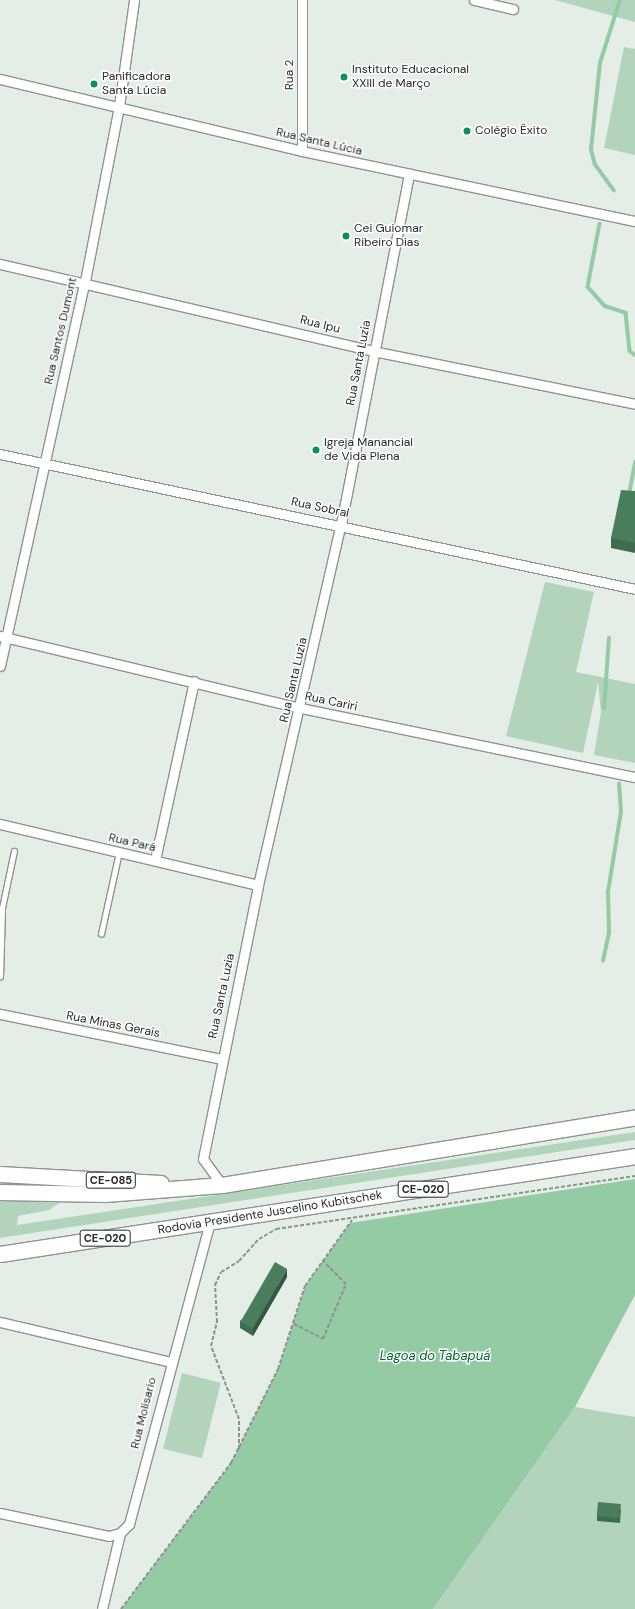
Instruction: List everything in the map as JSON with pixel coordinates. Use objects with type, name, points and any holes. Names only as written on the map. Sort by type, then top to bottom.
[{"type":"highway","points":[[0,1192],[105,1194],[222,1185],[635,1117]]},
{"type":"highway","name":"Rodovia Presidente Juscelino Kubitschek","points":[[0,1254],[635,1156]]},
{"type":"highway","name":"CE-085","points":[[0,1174],[222,1185]]},
{"type":"street","name":"Rua Santos Dumont","points":[[0,666],[3,637],[85,281],[119,106],[134,0]]},
{"type":"street","name":"Rua 2","points":[[302,0],[302,151]]},
{"type":"street","points":[[474,0],[513,9]]},
{"type":"street","name":"Rua Santa Lúcia","points":[[0,79],[119,106],[302,151],[635,221]]},
{"type":"street","name":"Rua Santa Luzia","points":[[222,1185],[203,1159],[221,1059],[258,885],[301,708],[341,524],[409,174]]},
{"type":"street","name":"Rua Ipu","points":[[0,264],[85,281],[374,351],[635,404]]},
{"type":"street","name":"Rua Sobral","points":[[0,454],[341,524],[635,588]]},
{"type":"street","name":"Rua Cariri","points":[[3,637],[194,681],[301,708],[635,777]]},
{"type":"street","points":[[155,860],[194,681]]},
{"type":"street","name":"Rua Pará","points":[[0,824],[258,885]]},
{"type":"street","name":"Rua Minas Gerais","points":[[0,1014],[221,1059]]},
{"type":"street","name":"Rua Molisario","points":[[102,1609],[120,1533],[129,1524],[170,1362],[210,1222]]},
{"type":"street","points":[[0,1322],[170,1362]]},
{"type":"street","points":[[0,1513],[109,1536],[120,1533]]},
{"type":"lane","points":[[0,977],[2,908],[14,851]]},
{"type":"lane","points":[[101,934],[119,852]]},
{"type":"path","points":[[239,1449],[239,1419],[211,1346],[217,1322],[216,1285],[221,1272],[276,1229],[343,1218],[352,1220],[635,1176]]},
{"type":"path","points":[[121,1609],[239,1449],[268,1393],[294,1324],[305,1286],[352,1220]]},
{"type":"path","points":[[294,1324],[323,1339],[346,1284],[323,1261]]},
{"type":"shaded area","points":[[555,0],[635,0],[635,22],[613,16]]},
{"type":"shaded area","points":[[624,47],[635,49],[635,155],[604,148]]},
{"type":"shaded area","points":[[545,582],[594,592],[576,672],[635,684],[635,763],[594,755],[601,712],[598,682],[583,753],[506,736]]},
{"type":"shaded area","points":[[635,1132],[635,1140],[0,1238],[0,1198],[62,1201],[49,1210],[18,1216],[17,1225]]},
{"type":"shaded area","points":[[0,1180],[78,1185],[0,1184]]},
{"type":"shaded area","points":[[182,1373],[221,1383],[202,1458],[163,1449]]},
{"type":"shaded area","points":[[575,1407],[635,1417],[635,1609],[433,1609]]},
{"type":"water","name":"Lagoa do Tabapuá","points":[[635,1179],[635,1295],[575,1407],[433,1609],[121,1609],[231,1463],[278,1369],[305,1286],[350,1223]]},
{"type":"building","points":[[621,490],[635,491],[635,543],[611,538]]},
{"type":"building","points":[[275,1262],[287,1269],[253,1329],[240,1322]]},
{"type":"building","points":[[598,1502],[621,1504],[620,1518],[597,1516]]},
{"type":"waterway","points":[[614,191],[595,165],[591,150],[600,63],[620,0]]},
{"type":"waterway","points":[[600,224],[588,287],[605,306],[626,313],[630,351],[635,355]]},
{"type":"waterway","points":[[629,494],[635,463]]},
{"type":"waterway","points":[[604,709],[609,638]]},
{"type":"waterway","points":[[603,961],[609,932],[608,892],[621,812],[619,784]]},
{"type":"place","name":"Instituto Educacional XXIII de Março","points":[[344,77]]},
{"type":"place","name":"Panificadora Santa Lúcia","points":[[94,84]]},
{"type":"place","name":"Colégio Êxito","points":[[467,131]]},
{"type":"place","name":"Cei Guiomar Ribeiro Dias","points":[[346,236]]},
{"type":"place","name":"Igreja Manancial de Vida Plena","points":[[316,450]]}]
